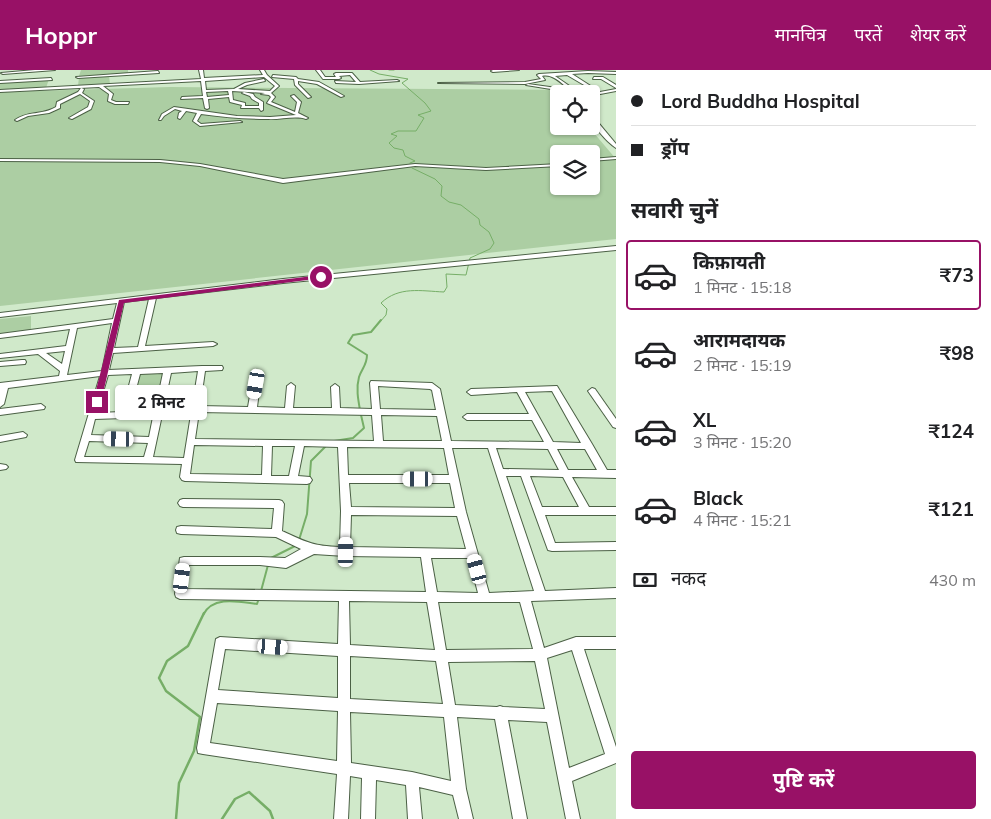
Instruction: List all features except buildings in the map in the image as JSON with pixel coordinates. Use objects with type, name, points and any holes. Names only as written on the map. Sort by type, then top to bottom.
[{"type":"street","points":[[48,88],[51,79],[53,70],[4,72],[0,80],[51,79]]},
{"type":"street","points":[[74,86],[79,70]]},
{"type":"street","points":[[201,70],[207,110]]},
{"type":"street","points":[[236,70],[239,77]]},
{"type":"street","points":[[250,70],[253,76]]},
{"type":"street","points":[[262,70],[276,85]]},
{"type":"street","points":[[318,70],[323,78],[338,78],[336,74],[351,74],[357,77],[359,83]]},
{"type":"street","points":[[495,71],[516,70]]},
{"type":"street","points":[[540,70],[565,85]]},
{"type":"street","points":[[562,70],[587,85]]},
{"type":"street","points":[[605,70],[614,73]]},
{"type":"street","points":[[78,77],[158,71],[159,82]]},
{"type":"street","points":[[231,107],[232,95],[246,85],[284,72]]},
{"type":"street","points":[[580,72],[592,78],[602,78],[616,88],[610,92],[600,93]]},
{"type":"street","points":[[516,86],[544,79],[539,75],[580,72],[614,73]]},
{"type":"street","points":[[548,74],[563,85]]},
{"type":"street","points":[[310,81],[311,75]]},
{"type":"street","points":[[0,91],[253,76],[295,77],[296,80],[310,81],[323,85],[342,96]]},
{"type":"street","points":[[507,83],[508,77]]},
{"type":"street","points":[[518,78],[527,83]]},
{"type":"street","points":[[296,80],[296,84],[309,97]]},
{"type":"street","points":[[336,82],[397,81]]},
{"type":"street","points":[[440,83],[527,83],[550,87]]},
{"type":"street","points":[[449,86],[475,83]]},
{"type":"street","points":[[99,85],[109,91],[109,100],[115,103],[128,102]]},
{"type":"street","points":[[222,90],[223,85],[276,85]]},
{"type":"street","points":[[182,98],[253,93],[261,96],[271,93],[276,85]]},
{"type":"street","points":[[312,86],[323,85]]},
{"type":"street","points":[[17,120],[29,114],[54,111],[58,108],[58,104],[80,93],[84,86]]},
{"type":"street","points":[[204,91],[222,90],[244,104],[242,107]]},
{"type":"street","points":[[610,92],[616,96]]},
{"type":"street","points":[[71,118],[90,108],[92,101],[80,93]]},
{"type":"street","points":[[253,93],[253,98],[261,102],[260,107],[263,113]]},
{"type":"street","points":[[232,95],[271,93]]},
{"type":"street","points":[[271,93],[273,97],[268,102],[306,118]]},
{"type":"street","points":[[232,95],[248,94]]},
{"type":"street","points":[[293,96],[299,102],[298,115]]},
{"type":"street","points":[[242,107],[260,107]]},
{"type":"street","points":[[242,107],[272,117]]},
{"type":"street","points":[[160,119],[174,108],[198,112],[207,110],[220,115],[272,117],[298,115]]},
{"type":"street","points":[[180,118],[181,112],[185,110]]},
{"type":"street","points":[[198,112],[195,121],[200,125],[240,122]]},
{"type":"street","points":[[218,120],[220,115]]},
{"type":"street","points":[[600,128],[616,147]]},
{"type":"street","points":[[600,134],[616,153]]},
{"type":"street","points":[[600,159],[616,158]]},
{"type":"street","points":[[0,160],[160,161],[200,164],[283,181],[415,165],[486,169],[550,165]]},
{"type":"street","points":[[0,315],[291,280],[616,248]]},
{"type":"street","points":[[141,348],[153,297]]},
{"type":"street","points":[[121,301],[105,373],[78,460],[188,462]]},
{"type":"street","points":[[0,336],[116,321]]},
{"type":"street","points":[[62,380],[74,326]]},
{"type":"street","points":[[109,350],[213,344]]},
{"type":"street","points":[[0,356],[69,348]]},
{"type":"street","points":[[39,351],[64,370]]},
{"type":"street","points":[[0,364],[22,362]]},
{"type":"street","points":[[202,368],[185,477],[307,480]]},
{"type":"street","points":[[0,404],[3,386],[62,380],[105,373],[219,368]]},
{"type":"street","points":[[148,461],[168,370]]},
{"type":"street","points":[[125,416],[137,371]]},
{"type":"street","points":[[379,443],[372,412],[374,383],[432,386],[436,389],[460,512],[485,598]]},
{"type":"street","points":[[252,410],[256,384]]},
{"type":"street","points":[[290,410],[291,386]]},
{"type":"street","points":[[335,387],[336,411]]},
{"type":"street","points":[[471,392],[554,388],[604,474]]},
{"type":"street","points":[[520,390],[586,512]]},
{"type":"street","points":[[592,392],[616,425]]},
{"type":"street","points":[[0,412],[41,408]]},
{"type":"street","points":[[196,408],[441,413]]},
{"type":"street","points":[[93,416],[159,414]]},
{"type":"street","points":[[466,417],[536,417]]},
{"type":"street","points":[[0,439],[23,435]]},
{"type":"street","points":[[86,438],[152,440]]},
{"type":"street","points":[[191,442],[588,446]]},
{"type":"street","points":[[266,478],[268,442]]},
{"type":"street","points":[[293,480],[300,443]]},
{"type":"street","points":[[340,443],[345,479],[346,552]]},
{"type":"street","points":[[491,445],[542,595]]},
{"type":"street","points":[[499,472],[616,474]]},
{"type":"street","points":[[524,472],[552,547],[616,546]]},
{"type":"street","points":[[345,479],[454,480]]},
{"type":"street","points":[[183,503],[280,504],[277,533]]},
{"type":"street","points":[[346,511],[460,512]]},
{"type":"street","points":[[538,511],[616,511]]},
{"type":"street","points":[[181,530],[277,533],[311,548],[346,552],[473,554]]},
{"type":"street","points":[[311,548],[289,563],[184,561],[180,594],[485,598],[616,593]]},
{"type":"street","points":[[425,553],[466,819]]},
{"type":"street","points":[[340,819],[344,768],[344,596]]},
{"type":"street","points":[[524,596],[540,655],[573,819]]},
{"type":"street","points":[[460,789],[344,768],[203,748],[220,643],[441,656],[540,655],[576,643],[616,643]]},
{"type":"street","points":[[565,777],[615,757],[576,643]]},
{"type":"street","points":[[211,696],[552,716]]},
{"type":"street","points":[[500,712],[520,819]]},
{"type":"street","points":[[368,819],[369,773]]},
{"type":"street","points":[[412,779],[415,819]]},
{"type":"green space","points":[[81,70],[128,70],[128,74],[79,76]]},
{"type":"green space","points":[[109,76],[110,84],[78,86],[79,77]]},
{"type":"green space","points":[[49,79],[46,88],[0,91],[0,82]]},
{"type":"green space","points":[[170,87],[550,90],[550,135],[596,135],[616,159],[616,239],[0,306],[0,92]]},
{"type":"green space","points":[[31,316],[31,330],[0,334],[0,319]]},
{"type":"green space","points":[[165,372],[156,412],[128,412],[138,374]]},
{"type":"waterway","points":[[370,70],[379,74],[408,79],[402,83],[425,103],[431,111],[418,115],[424,118],[416,131],[398,131],[391,134],[397,136],[389,143],[394,148],[403,150],[405,156],[415,161],[410,163]]},
{"type":"waterway","points":[[389,70],[394,70]]},
{"type":"waterway","points":[[380,322],[386,315],[387,309],[381,303],[388,298],[395,294],[411,291],[444,292],[447,287],[446,274],[466,275],[470,258],[490,249],[494,243],[489,232],[480,225],[479,219],[461,205],[449,202],[441,196],[442,186],[435,179],[412,168]]},
{"type":"waterway","points":[[360,410],[358,381],[367,355],[348,343],[353,335],[371,332],[381,320]]},
{"type":"waterway","points":[[334,441],[353,438],[364,428],[361,415]]},
{"type":"waterway","points":[[299,540],[307,514],[311,461],[326,446]]},
{"type":"waterway","points":[[271,558],[295,546]]},
{"type":"waterway","points":[[261,591],[268,565]]},
{"type":"waterway","points":[[203,615],[207,609],[220,602],[235,601],[257,604],[259,598]]},
{"type":"waterway","points":[[176,819],[179,783],[194,751],[200,717],[166,691],[159,678],[167,661],[188,646],[203,615]]},
{"type":"waterway","points":[[222,819],[235,799],[249,792],[270,811],[273,819]]},
{"type":"route","points":[[97,402],[121,301],[321,277]]}]
